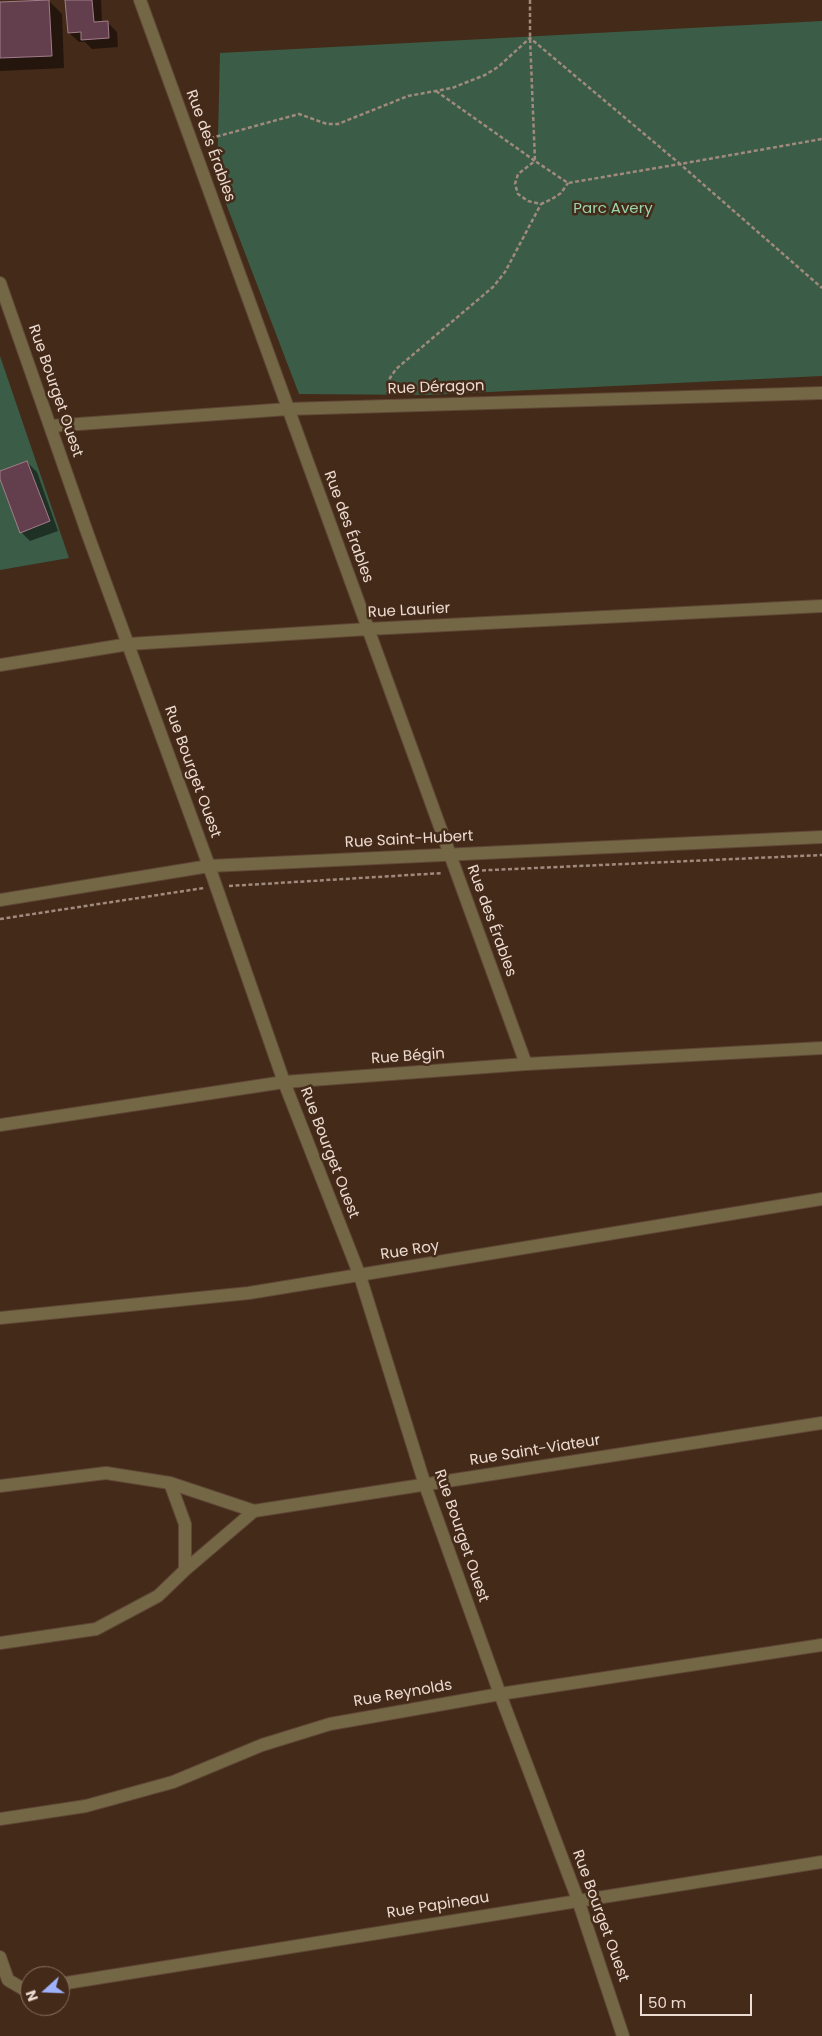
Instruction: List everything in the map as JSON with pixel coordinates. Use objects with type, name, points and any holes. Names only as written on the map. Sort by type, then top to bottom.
[{"type":"street","name":"Rue des Érables","points":[[140,0],[526,1064]]},
{"type":"street","name":"Rue Bourget Ouest","points":[[0,283],[88,535],[209,866],[284,1082],[360,1276],[425,1485],[500,1694],[578,1900],[623,2036]]},
{"type":"street","name":"Rue Déragon","points":[[51,426],[288,409],[822,393]]},
{"type":"street","name":"Rue Laurier","points":[[0,665],[129,644],[368,629],[822,606]]},
{"type":"street","name":"Rue Saint-Hubert","points":[[0,900],[209,866],[822,837]]},
{"type":"street","name":"Rue Bégin","points":[[0,1125],[284,1082],[526,1064],[822,1048]]},
{"type":"street","name":"Rue Roy","points":[[0,1318],[249,1293],[822,1199]]},
{"type":"street","name":"Rue Saint-Viateur","points":[[254,1511],[822,1423]]},
{"type":"street","points":[[0,1486],[106,1473],[170,1483],[254,1511]]},
{"type":"street","points":[[170,1483],[185,1524],[185,1570]]},
{"type":"street","points":[[0,1643],[96,1629],[158,1596],[185,1570],[254,1511]]},
{"type":"street","name":"Rue Reynolds","points":[[0,1819],[86,1806],[173,1782],[262,1745],[330,1724],[500,1694],[822,1645]]},
{"type":"street","name":"Rue Papineau","points":[[70,1982],[822,1862]]},
{"type":"street","points":[[0,1957],[8,1980],[20,1987]]},
{"type":"path","points":[[530,0],[535,161]]},
{"type":"path","points":[[192,142],[299,114],[327,124],[338,124],[408,96],[452,88],[485,75],[530,38]]},
{"type":"path","points":[[530,38],[680,164],[822,288]]},
{"type":"path","points":[[434,90],[568,183],[822,139]]},
{"type":"path","points":[[535,161],[518,174],[515,184],[518,194],[528,201],[540,204],[552,200],[561,193],[568,183]]},
{"type":"path","points":[[386,406],[387,388],[396,369],[493,287],[505,272],[540,204]]},
{"type":"path","points":[[0,920],[216,887],[456,872],[822,855]]},
{"type":"green space","name":"Parc Avery","points":[[822,21],[822,376],[427,395],[299,394],[217,180],[220,53]]},
{"type":"green space","points":[[0,356],[69,558],[0,570]]},
{"type":"building","points":[[49,0],[52,56],[0,58],[0,2]]},
{"type":"building","points":[[65,0],[92,0],[94,22],[108,21],[109,38],[81,40],[81,32],[68,33]]},
{"type":"building","points":[[27,461],[50,521],[20,533],[0,479],[0,471]]}]
